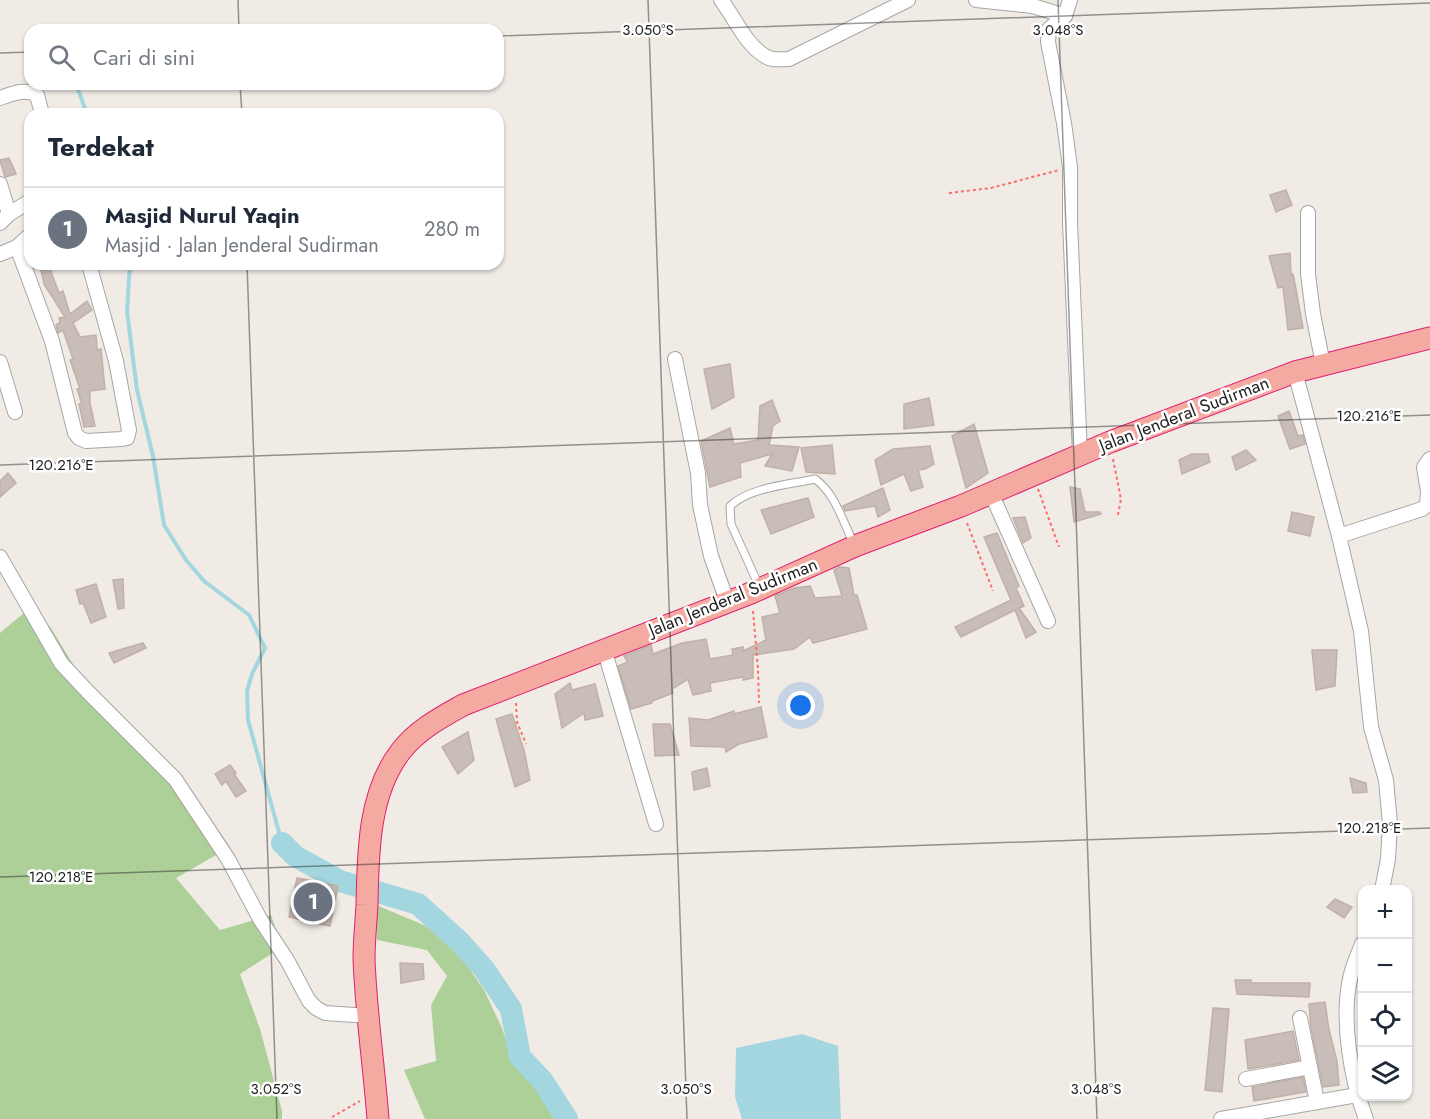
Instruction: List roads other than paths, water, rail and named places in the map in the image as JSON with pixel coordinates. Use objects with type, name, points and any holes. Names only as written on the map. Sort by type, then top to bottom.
[{"type":"highway","name":"Jalan Jenderal Sudirman","points":[[378,1119],[364,958],[370,837],[377,802],[388,773],[400,752],[415,736],[463,705],[755,591],[855,546],[961,506],[1110,442],[1295,372],[1430,338]]},
{"type":"street","points":[[721,0],[750,42],[766,57],[777,60],[789,59],[908,0]]},
{"type":"street","points":[[976,0],[1033,6],[1065,16]]},
{"type":"street","points":[[1070,0],[1065,16],[1049,29],[1048,42],[1070,167],[1070,222],[1080,455]]},
{"type":"street","points":[[0,98],[15,93],[32,92],[37,95],[40,108]]},
{"type":"street","points":[[0,184],[4,218],[24,205]]},
{"type":"street","points":[[1308,213],[1308,274],[1323,364]]},
{"type":"street","points":[[0,254],[17,247],[24,241]]},
{"type":"street","points":[[17,247],[24,266]]},
{"type":"street","points":[[26,270],[52,341],[75,433],[86,441],[127,438],[129,430],[116,361],[91,270]]},
{"type":"street","points":[[675,359],[698,473],[700,505],[711,556],[727,601]]},
{"type":"street","points":[[0,362],[15,412]]},
{"type":"street","points":[[1295,372],[1339,536],[1361,632],[1371,727],[1386,780],[1390,824],[1388,859],[1383,885]]},
{"type":"street","points":[[1339,536],[1422,509],[1427,505],[1428,492],[1424,467],[1430,459]]},
{"type":"street","points":[[991,493],[1047,621]]},
{"type":"street","points":[[0,557],[62,663],[175,779],[228,859],[260,919],[287,960],[309,1001],[326,1013],[369,1016]]},
{"type":"street","points":[[604,649],[656,824]]},
{"type":"street","points":[[1358,955],[1350,978],[1345,1014],[1357,1095],[1366,1119]]},
{"type":"street","points":[[1300,1018],[1317,1102]]},
{"type":"street","points":[[1246,1079],[1310,1067]]},
{"type":"street","points":[[1221,1119],[1357,1095]]},
{"type":"lane","points":[[755,591],[732,524],[730,506],[740,497],[773,487],[815,479],[824,485],[833,500],[855,546]]},
{"type":"water","points":[[802,1034],[838,1046],[841,1119],[742,1119],[735,1097],[736,1048]]},
{"type":"waterway","points":[[78,90],[85,108]]},
{"type":"waterway","points":[[130,270],[127,311],[137,390],[153,456],[164,525],[186,560],[204,581],[249,615],[265,648],[252,674],[247,691],[248,720],[282,843]]},
{"type":"waterway","points":[[282,843],[295,856],[340,881],[418,904],[460,942],[484,969],[511,1009],[520,1057],[542,1080],[567,1119]]},
{"type":"place","name":"Masjid Nurul Yaqin","points":[[313,902]]}]
